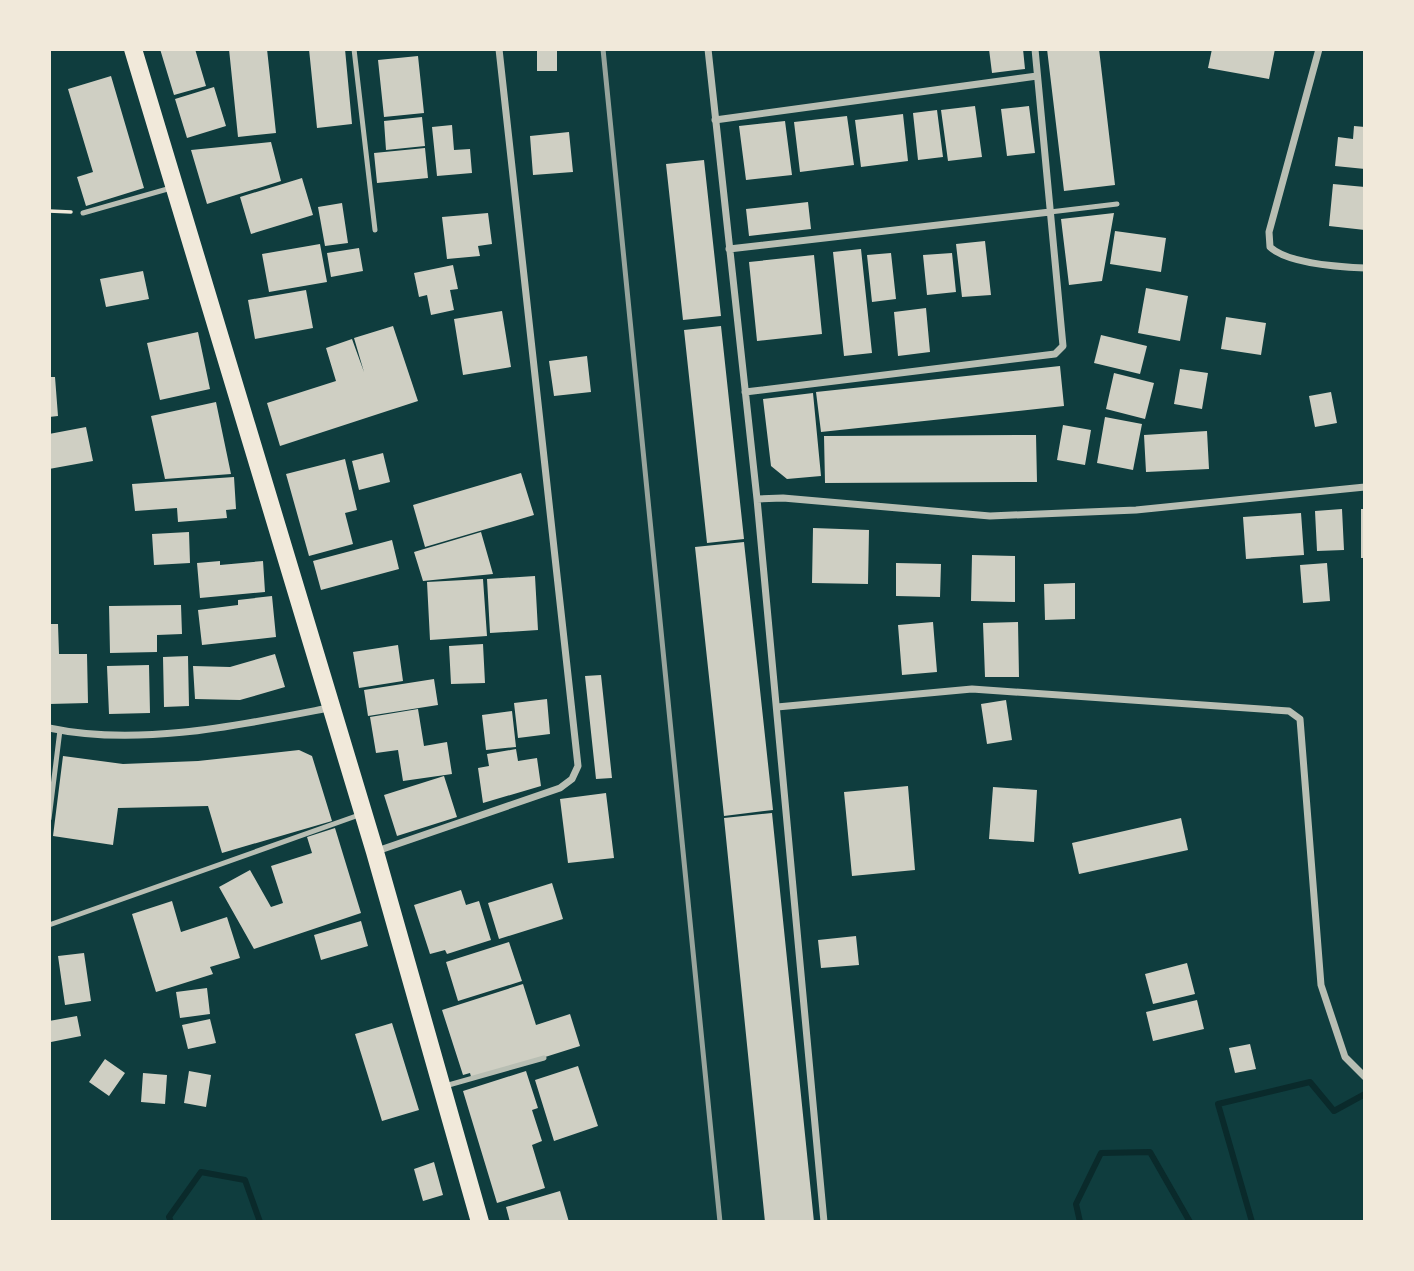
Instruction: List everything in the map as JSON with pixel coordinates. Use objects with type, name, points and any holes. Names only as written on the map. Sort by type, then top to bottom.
[{"type":"main road","points":[[133,49],[375,852],[480,1222]]},
{"type":"street","points":[[375,852],[560,788],[572,779],[578,766],[499,49]]},
{"type":"street","points":[[708,49],[757,499],[824,1222]]},
{"type":"street","points":[[745,392],[1055,354],[1063,346],[1035,49]]},
{"type":"street","points":[[1319,49],[1269,232],[1270,247],[1279,255],[1342,267],[1365,268]]},
{"type":"street","points":[[715,120],[1037,76]]},
{"type":"street","points":[[729,249],[1050,212]]},
{"type":"street","points":[[757,499],[783,498],[990,516],[1136,510],[1365,487]]},
{"type":"street","points":[[777,707],[972,689],[1289,710],[1300,719],[1321,985],[1345,1058],[1365,1077]]},
{"type":"street","points":[[49,728],[138,734],[210,730],[332,708]]},
{"type":"lane","points":[[354,49],[375,230]]},
{"type":"lane","points":[[83,213],[174,187]]},
{"type":"lane","points":[[1050,212],[1117,204]]},
{"type":"lane","points":[[49,819],[60,730]]},
{"type":"lane","points":[[49,925],[363,813]]},
{"type":"lane","points":[[442,1086],[544,1058]]},
{"type":"path","points":[[49,211],[83,213]]},
{"type":"building","points":[[160,49],[195,49],[206,86],[174,95]]},
{"type":"building","points":[[229,49],[267,49],[276,133],[238,137]]},
{"type":"building","points":[[309,49],[345,49],[352,124],[317,128]]},
{"type":"building","points":[[537,49],[557,49],[557,71],[537,71]]},
{"type":"building","points":[[989,49],[1023,49],[1025,69],[992,73]]},
{"type":"building","points":[[1047,49],[1099,49],[1115,185],[1064,191]]},
{"type":"building","points":[[1212,49],[1275,49],[1269,79],[1208,68]]},
{"type":"building","points":[[418,56],[424,113],[384,117],[378,60]]},
{"type":"building","points":[[111,76],[144,188],[86,206],[77,177],[93,172],[68,89]]},
{"type":"building","points":[[214,87],[226,126],[187,138],[175,99]]},
{"type":"building","points":[[975,106],[982,157],[948,161],[941,110]]},
{"type":"building","points":[[1029,106],[1035,153],[1007,156],[1001,109]]},
{"type":"building","points":[[937,110],[943,157],[918,160],[913,113]]},
{"type":"building","points":[[903,114],[908,161],[861,167],[855,120]]},
{"type":"building","points":[[847,116],[854,165],[800,172],[794,122]]},
{"type":"building","points":[[422,117],[425,146],[386,150],[384,121]]},
{"type":"building","points":[[785,121],[792,175],[746,180],[739,126]]},
{"type":"building","points":[[452,125],[454,150],[470,149],[472,173],[437,176],[432,127]]},
{"type":"building","points":[[1354,126],[1365,127],[1365,169],[1335,166],[1338,137],[1353,139]]},
{"type":"building","points":[[569,132],[573,172],[533,175],[530,136]]},
{"type":"building","points":[[271,142],[281,181],[207,204],[191,150]]},
{"type":"building","points":[[425,148],[428,178],[377,183],[374,153]]},
{"type":"building","points":[[704,160],[721,316],[683,320],[666,164]]},
{"type":"building","points":[[302,178],[313,215],[251,234],[240,197]]},
{"type":"building","points":[[1333,184],[1365,187],[1365,230],[1329,226]]},
{"type":"building","points":[[808,202],[811,229],[749,236],[746,209]]},
{"type":"building","points":[[342,203],[348,243],[325,246],[318,207]]},
{"type":"building","points":[[488,213],[492,244],[478,246],[480,256],[447,259],[442,217]]},
{"type":"building","points":[[1114,213],[1102,281],[1069,285],[1061,219]]},
{"type":"building","points":[[1115,231],[1166,238],[1161,272],[1110,264]]},
{"type":"building","points":[[985,241],[991,295],[962,297],[956,244]]},
{"type":"building","points":[[320,244],[327,282],[269,292],[262,254]]},
{"type":"building","points":[[359,248],[363,271],[331,277],[327,253]]},
{"type":"building","points":[[861,249],[872,353],[844,356],[833,252]]},
{"type":"building","points":[[891,253],[896,299],[872,302],[867,255]]},
{"type":"building","points":[[952,253],[956,292],[927,295],[923,255]]},
{"type":"building","points":[[814,255],[822,334],[757,341],[749,262]]},
{"type":"building","points":[[453,265],[458,289],[450,290],[454,310],[431,315],[427,295],[419,297],[414,273]]},
{"type":"building","points":[[143,271],[149,299],[106,307],[100,279]]},
{"type":"building","points":[[1146,288],[1188,296],[1180,341],[1138,333]]},
{"type":"building","points":[[306,290],[313,328],[255,339],[248,300]]},
{"type":"building","points":[[926,308],[930,352],[898,356],[894,312]]},
{"type":"building","points":[[502,311],[511,367],[463,375],[454,319]]},
{"type":"building","points":[[1226,317],[1266,323],[1261,355],[1221,349]]},
{"type":"building","points":[[393,326],[418,401],[280,446],[267,403],[336,381],[326,348],[352,339],[364,372],[354,338]]},
{"type":"building","points":[[721,326],[744,539],[707,543],[684,330]]},
{"type":"building","points":[[198,332],[210,389],[160,400],[147,343]]},
{"type":"building","points":[[1101,335],[1147,346],[1140,374],[1094,363]]},
{"type":"building","points":[[587,356],[591,392],[554,396],[549,361]]},
{"type":"building","points":[[1060,366],[1064,406],[821,432],[816,392]]},
{"type":"building","points":[[1180,369],[1208,373],[1202,409],[1174,404]]},
{"type":"building","points":[[1114,373],[1154,383],[1145,419],[1106,409]]},
{"type":"building","points":[[49,377],[55,377],[58,416],[49,417]]},
{"type":"building","points":[[1331,392],[1337,423],[1315,427],[1309,396]]},
{"type":"building","points":[[813,393],[821,476],[787,479],[771,466],[763,399]]},
{"type":"building","points":[[216,402],[231,474],[165,479],[151,416]]},
{"type":"building","points":[[1105,417],[1142,424],[1133,470],[1097,463]]},
{"type":"building","points":[[1063,425],[1091,430],[1085,465],[1057,460]]},
{"type":"building","points":[[86,427],[93,461],[49,469],[49,434]]},
{"type":"building","points":[[1207,431],[1209,469],[1146,472],[1144,435]]},
{"type":"building","points":[[1036,435],[1037,482],[825,483],[824,436]]},
{"type":"building","points":[[383,453],[390,482],[359,490],[352,461]]},
{"type":"building","points":[[345,459],[357,510],[345,513],[353,544],[309,556],[286,474]]},
{"type":"building","points":[[521,473],[534,515],[425,547],[413,505]]},
{"type":"building","points":[[234,477],[236,509],[226,510],[227,518],[178,522],[177,508],[135,511],[132,484]]},
{"type":"building","points":[[1342,509],[1344,550],[1317,551],[1315,511]]},
{"type":"building","points":[[1361,509],[1365,509],[1365,558],[1361,558]]},
{"type":"building","points":[[1301,513],[1304,555],[1246,559],[1243,517]]},
{"type":"building","points":[[813,528],[869,530],[868,584],[812,583]]},
{"type":"building","points":[[189,532],[190,563],[154,565],[152,534]]},
{"type":"building","points":[[481,532],[493,574],[423,581],[414,552]]},
{"type":"building","points":[[392,540],[399,569],[321,590],[313,561]]},
{"type":"building","points":[[744,542],[773,810],[724,816],[695,547]]},
{"type":"building","points":[[972,555],[1015,556],[1015,602],[971,601]]},
{"type":"building","points":[[220,561],[220,565],[263,561],[265,592],[200,598],[197,563]]},
{"type":"building","points":[[896,563],[941,564],[940,597],[896,596]]},
{"type":"building","points":[[1327,563],[1330,601],[1303,603],[1300,565]]},
{"type":"building","points":[[535,576],[538,630],[490,633],[487,579]]},
{"type":"building","points":[[483,579],[487,636],[430,640],[427,582]]},
{"type":"building","points":[[1075,583],[1075,619],[1045,620],[1044,584]]},
{"type":"building","points":[[272,596],[276,637],[202,645],[198,610],[238,605],[238,600]]},
{"type":"building","points":[[181,605],[182,634],[157,635],[157,652],[110,653],[109,606]]},
{"type":"building","points":[[933,622],[937,672],[902,675],[898,625]]},
{"type":"building","points":[[1018,622],[1019,677],[985,677],[983,623]]},
{"type":"building","points":[[49,624],[58,624],[59,654],[87,654],[88,703],[49,704]]},
{"type":"building","points":[[483,644],[485,683],[451,684],[449,646]]},
{"type":"building","points":[[398,645],[403,681],[359,688],[353,652]]},
{"type":"building","points":[[275,654],[285,687],[240,700],[195,699],[193,666],[230,667]]},
{"type":"building","points":[[188,656],[189,706],[164,707],[163,657]]},
{"type":"building","points":[[149,665],[150,713],[109,714],[107,666]]},
{"type":"building","points":[[601,675],[612,778],[596,779],[585,676]]},
{"type":"building","points":[[434,679],[438,705],[368,716],[364,690]]},
{"type":"building","points":[[547,699],[550,734],[518,738],[514,703]]},
{"type":"building","points":[[1006,700],[1012,740],[987,744],[981,704]]},
{"type":"building","points":[[418,709],[424,746],[447,742],[452,774],[403,781],[398,750],[376,753],[370,717]]},
{"type":"building","points":[[512,711],[516,747],[486,750],[482,715]]},
{"type":"building","points":[[516,749],[518,761],[537,758],[541,786],[483,803],[478,768],[489,766],[487,754]]},
{"type":"building","points":[[299,750],[312,756],[332,821],[222,853],[208,806],[118,808],[113,845],[53,836],[63,756],[123,764],[198,761]]},
{"type":"building","points":[[444,776],[457,817],[397,836],[384,795]]},
{"type":"building","points":[[908,786],[915,870],[852,876],[844,792]]},
{"type":"building","points":[[993,787],[1037,790],[1034,842],[989,839]]},
{"type":"building","points":[[606,793],[614,858],[568,863],[560,799]]},
{"type":"building","points":[[772,813],[814,1222],[765,1222],[724,818]]},
{"type":"building","points":[[1181,818],[1188,850],[1079,874],[1072,843]]},
{"type":"building","points":[[335,828],[361,913],[254,949],[219,887],[250,870],[271,907],[283,903],[271,866],[312,853],[307,837]]},
{"type":"building","points":[[552,883],[563,919],[499,939],[488,903]]},
{"type":"building","points":[[461,890],[466,905],[479,901],[491,940],[447,954],[445,950],[430,954],[414,905]]},
{"type":"building","points":[[172,901],[181,932],[227,917],[240,958],[210,967],[213,974],[156,992],[132,914]]},
{"type":"building","points":[[361,921],[368,946],[321,960],[314,935]]},
{"type":"building","points":[[856,936],[859,965],[821,968],[818,940]]},
{"type":"building","points":[[509,942],[522,981],[458,1001],[446,962]]},
{"type":"building","points":[[84,953],[91,1001],[65,1005],[58,956]]},
{"type":"building","points":[[1187,963],[1195,994],[1153,1004],[1145,974]]},
{"type":"building","points":[[523,984],[536,1025],[570,1014],[580,1046],[472,1080],[470,1073],[463,1075],[442,1010]]},
{"type":"building","points":[[207,988],[210,1014],[180,1018],[176,992]]},
{"type":"building","points":[[1197,1000],[1204,1029],[1153,1041],[1146,1012]]},
{"type":"building","points":[[77,1016],[81,1036],[51,1042],[49,1021]]},
{"type":"building","points":[[210,1019],[216,1043],[188,1049],[182,1025]]},
{"type":"building","points":[[392,1023],[419,1110],[382,1121],[355,1034]]},
{"type":"building","points":[[1250,1044],[1256,1069],[1235,1073],[1229,1048]]},
{"type":"building","points":[[105,1059],[125,1073],[109,1096],[89,1082]]},
{"type":"building","points":[[578,1066],[598,1126],[554,1141],[535,1080]]},
{"type":"building","points":[[189,1071],[211,1075],[206,1107],[184,1103]]},
{"type":"building","points":[[526,1071],[538,1108],[532,1110],[542,1141],[532,1145],[545,1188],[497,1203],[463,1091]]},
{"type":"building","points":[[143,1073],[167,1075],[165,1104],[141,1102]]},
{"type":"building","points":[[434,1162],[443,1195],[423,1201],[414,1169]]},
{"type":"building","points":[[560,1191],[569,1222],[510,1222],[506,1207]]},
{"type":"waterway","points":[[1252,1222],[1218,1104],[1310,1082],[1334,1111],[1365,1094]]},
{"type":"waterway","points":[[1080,1222],[1076,1204],[1101,1153],[1150,1152],[1190,1222]]},
{"type":"waterway","points":[[171,1222],[169,1217],[201,1172],[245,1180],[260,1222]]},
{"type":"railway","points":[[603,49],[720,1222]]}]
